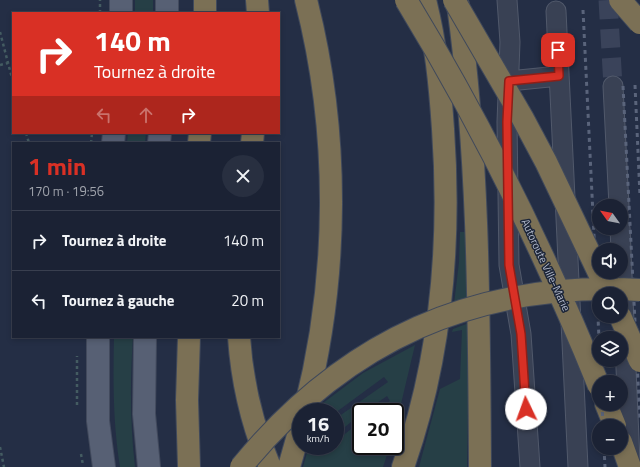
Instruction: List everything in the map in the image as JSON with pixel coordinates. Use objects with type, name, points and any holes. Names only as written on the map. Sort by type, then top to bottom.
[{"type":"highway","points":[[205,0],[205,12]]},
{"type":"highway","points":[[257,0],[258,12]]},
{"type":"highway","points":[[306,0],[318,59],[327,117],[331,204],[323,311],[312,379],[306,403]]},
{"type":"highway","name":"Autoroute Ville-Marie","points":[[406,0],[461,95],[511,192],[542,254],[594,375]]},
{"type":"highway","points":[[403,467],[422,400],[434,345],[445,240],[446,186],[442,111],[437,57],[425,0]]},
{"type":"highway","points":[[454,0],[522,117],[546,162],[606,287]]},
{"type":"highway","points":[[457,0],[470,116],[475,198],[479,310],[480,467]]},
{"type":"highway","points":[[620,0],[640,23]]},
{"type":"highway","points":[[241,467],[274,428],[316,390],[368,353],[414,330],[466,309],[505,298],[538,292],[582,288],[640,290]]},
{"type":"highway","points":[[623,323],[640,361]]},
{"type":"highway","points":[[189,338],[187,400],[189,467]]},
{"type":"highway","points":[[239,338],[243,374],[250,410],[256,432],[270,467]]},
{"type":"highway","points":[[626,455],[631,467]]},
{"type":"main road","points":[[121,0],[121,12]]},
{"type":"main road","points":[[167,0],[167,12]]},
{"type":"main road","points":[[98,338],[98,422],[104,467]]},
{"type":"main road","points":[[146,338],[144,414],[149,467]]},
{"type":"lane","points":[[507,0],[510,42],[507,122],[509,265],[521,334],[530,467]]},
{"type":"lane","points":[[556,11],[578,467]]},
{"type":"lane","points":[[509,81],[559,76]]},
{"type":"lane","points":[[613,86],[619,199]]},
{"type":"lane","points":[[622,279],[631,467]]},
{"type":"path","points":[[100,0],[100,12]]},
{"type":"path","points":[[0,32],[12,78]]},
{"type":"path","points":[[0,65],[8,63]]},
{"type":"path","points":[[0,447],[4,467]]},
{"type":"green space","points":[[135,0],[153,0],[153,12],[135,12]]},
{"type":"green space","points":[[128,134],[146,134],[145,142],[127,142]]},
{"type":"green space","points":[[460,232],[467,232],[470,298],[454,304],[459,262]]},
{"type":"green space","points":[[469,323],[467,467],[419,467],[440,389],[460,379],[462,330],[452,332],[453,329]]},
{"type":"green space","points":[[114,338],[133,338],[131,402],[135,467],[120,467],[116,435]]},
{"type":"green space","points":[[415,345],[401,403],[387,403],[390,401],[387,396],[377,403],[358,403],[388,382],[384,377],[344,406],[344,403],[323,403],[363,373]]},
{"type":"green space","points":[[352,407],[352,421],[344,428],[344,413]]},
{"type":"green space","points":[[352,428],[352,455],[387,455],[383,467],[303,467],[306,455],[344,455],[344,435]]},
{"type":"tunnel","points":[[608,0],[613,86]]},
{"type":"railway","points":[[583,10],[599,331]]},
{"type":"railway","points":[[635,85],[640,196]]},
{"type":"railway","points":[[623,86],[640,420]]},
{"type":"railway","points":[[600,367],[601,375]]},
{"type":"railway","points":[[602,411],[603,419]]},
{"type":"railway","points":[[604,455],[605,467]]},
{"type":"route","points":[[526,409],[521,334],[509,265],[507,193],[507,122],[509,81],[559,76],[558,50]]}]
